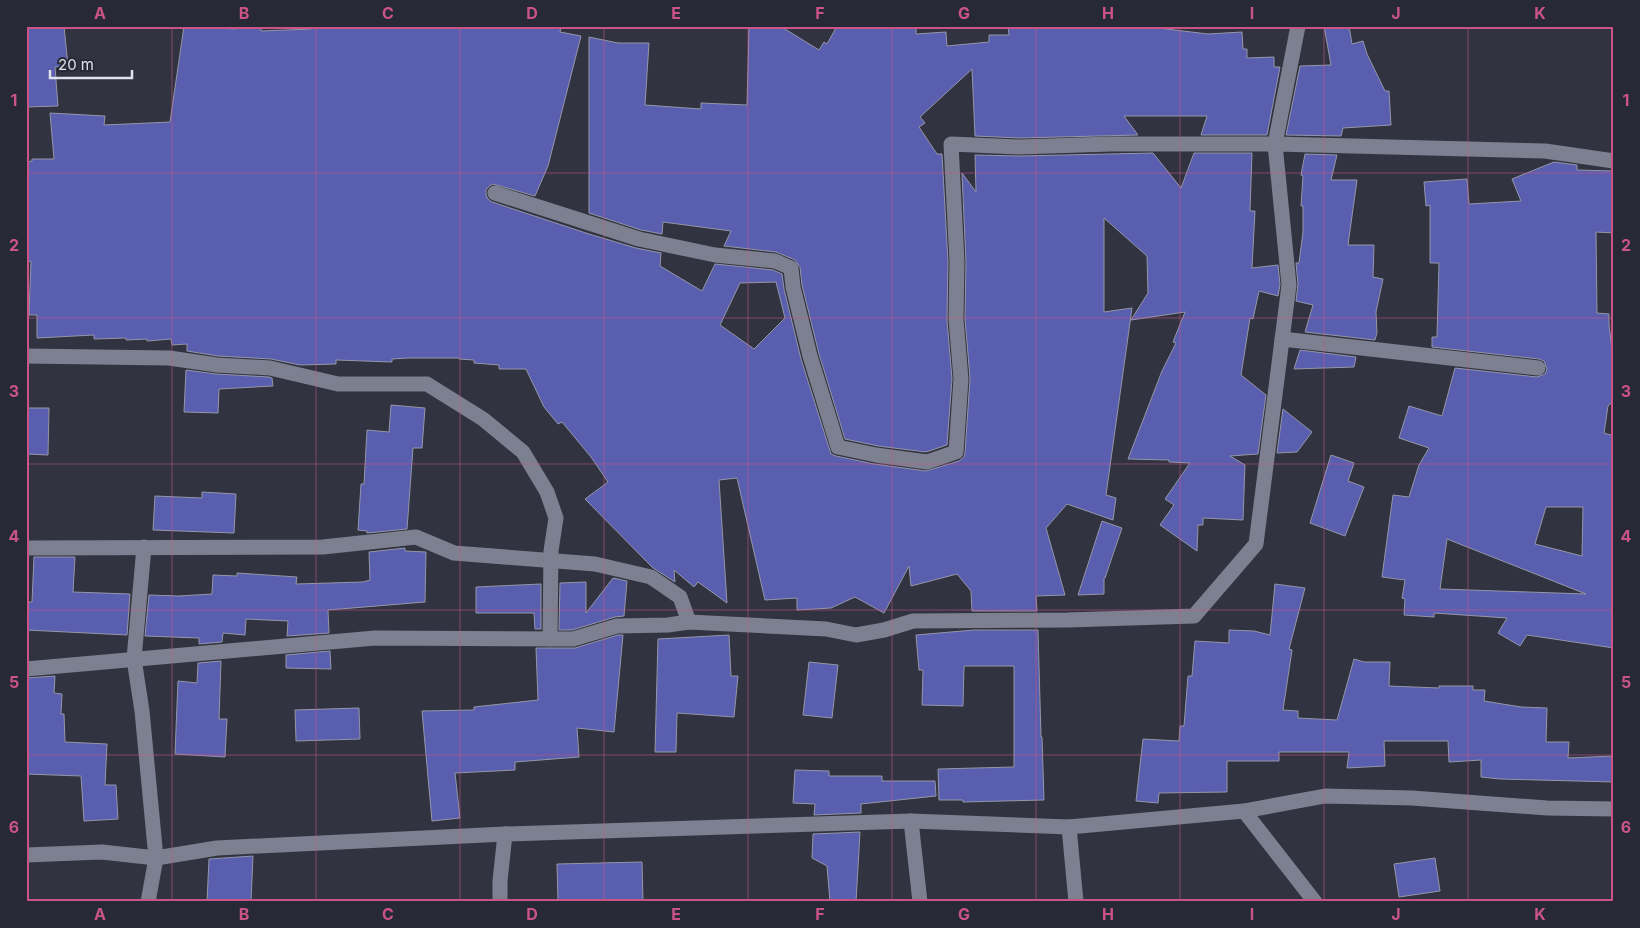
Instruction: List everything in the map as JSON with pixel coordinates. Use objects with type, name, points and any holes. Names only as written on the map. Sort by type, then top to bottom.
[{"type":"street","points":[[26,669],[375,638],[573,639],[618,626],[668,625],[689,622],[826,630],[856,636],[913,621],[1068,620],[1194,616],[1256,544],[1289,285],[1276,144],[1298,26]]},
{"type":"street","points":[[495,193],[640,239],[715,255],[775,260],[792,268],[793,287],[810,356],[838,447],[876,455],[927,462],[956,452],[961,379],[956,320],[957,262],[951,144],[1020,147],[1111,144],[1276,144],[1545,151],[1614,161]]},
{"type":"street","points":[[1282,339],[1538,368]]},
{"type":"street","points":[[26,356],[169,358],[217,365],[270,368],[338,384],[428,384],[483,419],[523,452],[546,492],[556,518],[551,561],[550,639]]},
{"type":"street","points":[[26,548],[323,547],[416,537],[454,553],[595,564],[651,578],[680,597],[689,622]]},
{"type":"street","points":[[144,547],[134,659],[142,712],[156,858],[148,902]]},
{"type":"street","points":[[26,855],[102,852],[156,858],[217,848],[505,834],[911,821],[1069,827],[1244,811],[1325,796],[1412,798],[1547,808],[1614,809]]},
{"type":"street","points":[[1244,811],[1315,902]]},
{"type":"street","points":[[911,821],[920,902]]},
{"type":"street","points":[[1069,827],[1076,902]]},
{"type":"street","points":[[500,902],[505,834]]},
{"type":"building","points":[[26,26],[64,26],[68,66],[55,67],[58,106],[26,107]]},
{"type":"building","points":[[184,26],[232,26],[231,29],[261,27],[261,31],[311,29],[311,26],[561,26],[560,32],[581,36],[548,166],[535,196],[493,184],[486,190],[488,199],[492,202],[589,234],[636,248],[661,253],[660,266],[702,291],[715,264],[773,270],[782,274],[801,359],[831,454],[874,464],[926,471],[959,461],[964,457],[965,453],[970,378],[965,319],[966,262],[962,173],[976,192],[975,155],[1153,153],[1181,188],[1194,153],[1252,153],[1250,211],[1255,211],[1252,268],[1278,265],[1280,285],[1278,296],[1259,291],[1253,319],[1250,318],[1241,375],[1266,395],[1258,454],[1230,456],[1245,465],[1243,520],[1203,518],[1203,525],[1198,525],[1197,551],[1160,525],[1174,505],[1165,499],[1190,463],[1169,462],[1169,460],[1128,459],[1162,371],[1176,343],[1173,342],[1185,312],[1131,320],[1148,293],[1147,256],[1104,218],[1104,312],[1132,308],[1106,495],[1116,498],[1113,520],[1067,504],[1046,528],[1065,595],[1036,596],[1037,611],[972,611],[971,591],[957,574],[911,586],[909,566],[884,613],[855,597],[831,608],[797,610],[797,598],[765,600],[737,478],[719,480],[727,603],[698,582],[694,587],[674,570],[675,582],[653,568],[585,499],[608,482],[591,457],[562,422],[558,424],[544,407],[526,369],[499,369],[499,365],[474,363],[474,360],[459,358],[408,358],[392,359],[392,362],[336,360],[336,364],[300,365],[271,359],[218,356],[187,351],[187,344],[172,345],[171,339],[147,341],[147,339],[126,340],[126,338],[94,339],[94,335],[37,338],[37,315],[29,315],[31,261],[26,262],[26,162],[32,161],[32,159],[54,159],[50,113],[105,116],[104,125],[170,122]],"holes":[[[776,282],[785,318],[754,349],[720,325],[740,283]]]},
{"type":"building","points":[[749,26],[780,26],[819,50],[824,42],[827,44],[837,26],[916,26],[916,34],[946,32],[947,46],[989,42],[989,35],[1009,35],[1008,26],[1159,26],[1158,28],[1208,34],[1242,32],[1243,49],[1247,49],[1247,58],[1274,57],[1274,67],[1280,67],[1267,135],[1201,135],[1207,116],[1124,116],[1138,135],[1019,138],[975,136],[972,69],[920,117],[925,123],[919,127],[937,154],[942,154],[948,262],[947,320],[952,379],[947,445],[926,452],[878,446],[845,439],[819,354],[802,285],[800,267],[795,260],[776,252],[724,246],[731,231],[663,222],[662,234],[641,230],[589,213],[589,37],[618,43],[649,43],[645,105],[701,109],[701,103],[747,105]]},
{"type":"building","points":[[1324,26],[1349,26],[1352,44],[1363,41],[1367,54],[1385,91],[1389,91],[1391,125],[1343,128],[1341,136],[1286,135],[1300,66],[1331,65]]},
{"type":"building","points":[[1305,154],[1337,155],[1331,180],[1357,180],[1348,245],[1374,245],[1373,277],[1383,279],[1376,312],[1377,333],[1375,340],[1305,332],[1313,305],[1296,301],[1298,284],[1296,263],[1299,263],[1303,232],[1303,206],[1301,206],[1303,176],[1301,175]]},
{"type":"building","points":[[1554,162],[1577,165],[1577,170],[1614,171],[1614,233],[1596,232],[1597,313],[1609,314],[1614,366],[1614,400],[1608,406],[1604,433],[1614,436],[1614,648],[1527,635],[1520,646],[1498,633],[1507,618],[1434,613],[1434,617],[1404,615],[1405,599],[1402,598],[1405,580],[1382,577],[1393,495],[1409,497],[1419,465],[1429,448],[1399,438],[1409,406],[1442,416],[1455,368],[1537,377],[1545,374],[1547,369],[1544,361],[1539,359],[1432,347],[1432,337],[1437,337],[1439,263],[1430,263],[1430,205],[1426,206],[1424,182],[1467,179],[1469,204],[1521,201],[1512,179]],"holes":[[[1546,507],[1583,507],[1582,556],[1535,544]],[[1447,539],[1586,594],[1440,589]]]},
{"type":"building","points":[[1300,350],[1356,357],[1354,367],[1294,369]]},
{"type":"building","points":[[186,370],[269,377],[272,378],[273,386],[219,389],[218,413],[184,412]]},
{"type":"building","points":[[391,405],[425,408],[422,448],[413,448],[407,529],[367,533],[367,531],[358,530],[361,484],[364,484],[367,430],[389,432]]},
{"type":"building","points":[[26,408],[49,408],[48,455],[26,454]]},
{"type":"building","points":[[1283,409],[1312,432],[1297,452],[1277,453]]},
{"type":"building","points":[[1331,455],[1354,463],[1348,481],[1364,487],[1345,536],[1310,523]]},
{"type":"building","points":[[202,492],[236,494],[234,533],[153,530],[155,496],[202,498]]},
{"type":"building","points":[[1102,521],[1122,528],[1104,578],[1104,594],[1078,595]]},
{"type":"building","points":[[405,548],[405,551],[426,552],[425,602],[328,610],[329,633],[287,636],[288,621],[246,619],[245,635],[223,633],[222,642],[199,644],[199,638],[145,636],[149,595],[212,594],[213,575],[237,576],[237,573],[297,577],[296,584],[363,582],[370,580],[369,552]]},
{"type":"building","points":[[34,557],[75,557],[73,592],[130,594],[127,635],[26,630],[26,602],[32,602]]},
{"type":"building","points":[[613,578],[627,581],[624,616],[572,630],[559,630],[560,583],[586,582],[586,613]]},
{"type":"building","points":[[541,584],[541,629],[535,629],[534,613],[476,613],[476,587]]},
{"type":"building","points":[[1275,584],[1305,588],[1289,649],[1292,650],[1283,710],[1298,711],[1298,718],[1337,720],[1354,659],[1364,662],[1390,662],[1389,686],[1439,688],[1439,686],[1473,686],[1473,690],[1485,690],[1484,701],[1521,707],[1547,708],[1546,742],[1569,742],[1568,758],[1614,756],[1614,782],[1481,777],[1481,760],[1449,762],[1448,741],[1384,741],[1385,766],[1347,768],[1349,752],[1279,752],[1279,761],[1227,761],[1227,792],[1159,793],[1158,803],[1136,801],[1143,739],[1179,741],[1180,726],[1184,726],[1188,676],[1192,676],[1195,641],[1229,643],[1229,630],[1254,631],[1270,635]]},
{"type":"building","points":[[974,630],[1038,630],[1044,800],[963,802],[963,800],[939,800],[938,769],[1014,767],[1014,666],[964,666],[963,706],[922,705],[923,670],[919,670],[916,635]]},
{"type":"building","points":[[623,635],[614,732],[577,728],[579,757],[515,762],[515,770],[455,773],[460,818],[432,821],[422,711],[474,710],[474,707],[538,700],[536,648],[575,648]]},
{"type":"building","points":[[729,635],[731,676],[738,676],[734,717],[677,713],[676,752],[655,752],[658,639]]},
{"type":"building","points":[[330,651],[331,669],[286,668],[286,655]]},
{"type":"building","points":[[221,661],[219,719],[227,719],[225,757],[175,754],[178,681],[197,683],[198,663]]},
{"type":"building","points":[[809,662],[838,665],[832,718],[803,715]]},
{"type":"building","points":[[55,676],[54,693],[62,694],[61,714],[64,714],[65,742],[107,744],[105,785],[116,785],[118,819],[84,821],[81,776],[26,774],[26,678]]},
{"type":"building","points":[[359,708],[360,739],[296,741],[295,710]]},
{"type":"building","points":[[795,770],[829,771],[829,776],[882,776],[882,781],[935,781],[936,796],[861,804],[861,813],[814,815],[815,804],[793,803]]},
{"type":"building","points":[[860,832],[856,902],[830,902],[827,866],[812,858],[813,834]]},
{"type":"building","points":[[253,856],[251,902],[207,902],[209,859]]},
{"type":"building","points":[[1435,858],[1440,891],[1399,897],[1394,864]]},
{"type":"building","points":[[642,862],[643,902],[558,902],[557,864]]}]
